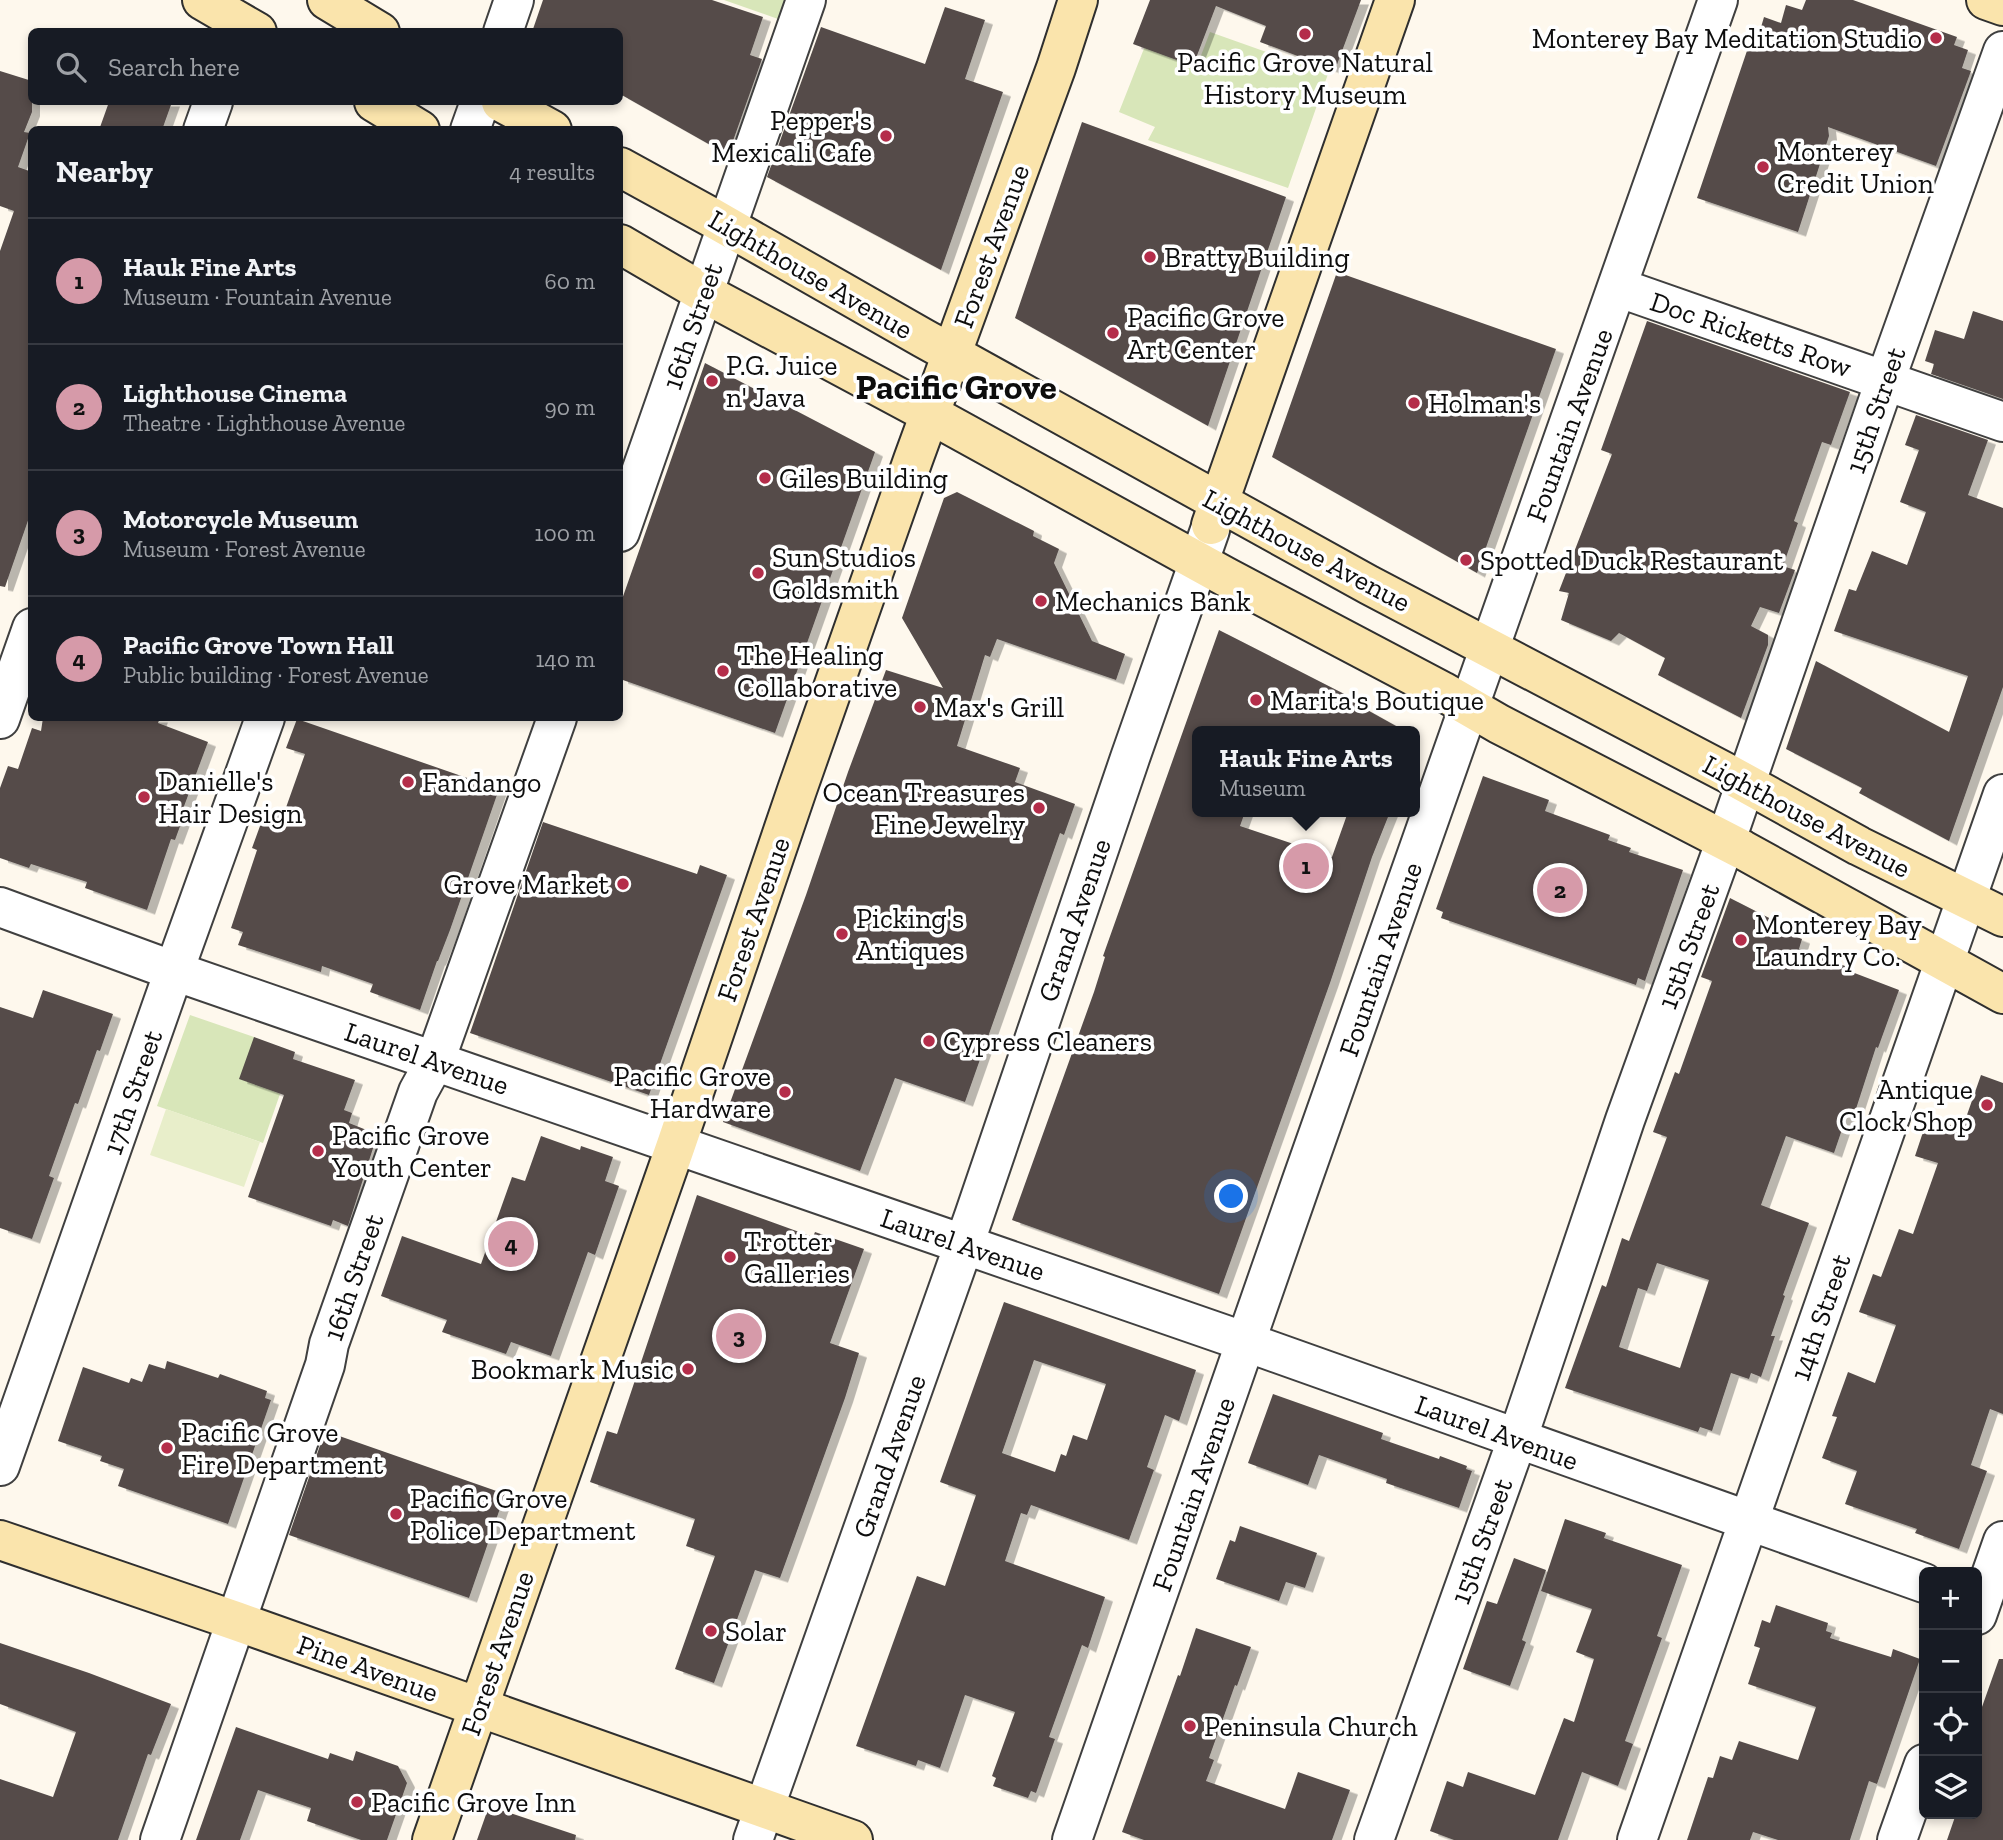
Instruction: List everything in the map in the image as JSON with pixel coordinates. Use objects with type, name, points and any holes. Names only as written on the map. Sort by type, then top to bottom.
[{"type":"main road","points":[[202,0],[246,21]]},
{"type":"main road","points":[[327,0],[373,28]]},
{"type":"main road","name":"Forest Avenue","points":[[432,1840],[676,1145],[797,790],[1078,0]]},
{"type":"main road","name":"Grand Avenue","points":[[1215,514],[1395,0]]},
{"type":"main road","points":[[1986,0],[2003,6]]},
{"type":"main road","points":[[379,105],[414,126]]},
{"type":"main road","points":[[506,105],[545,126]]},
{"type":"main road","name":"Lighthouse Avenue","points":[[623,169],[952,354],[1215,514],[1369,585],[1746,783],[1859,846],[2003,917]]},
{"type":"main road","points":[[623,246],[704,293],[1199,562],[1469,707],[1726,840],[2003,994]]},
{"type":"main road","name":"Pine Avenue","points":[[0,1540],[478,1707],[758,1825],[853,1840]]},
{"type":"street","points":[[504,28],[514,0]]},
{"type":"street","name":"16th Street","points":[[623,523],[806,0]]},
{"type":"street","name":"Fountain Avenue","points":[[1072,1840],[1719,1]]},
{"type":"street","name":"15th Street","points":[[1374,1840],[1517,1440],[1625,1120],[2003,51]]},
{"type":"street","points":[[205,126],[212,105]]},
{"type":"street","points":[[471,126],[479,105]]},
{"type":"street","name":"Doc Ricketts Row","points":[[1617,288],[2003,422]]},
{"type":"street","name":"Grand Avenue","points":[[758,1825],[963,1244],[1215,514]]},
{"type":"street","points":[[0,719],[28,639]]},
{"type":"street","name":"17th Street","points":[[0,1466],[264,721]]},
{"type":"street","name":"16th Street","points":[[160,1840],[325,1365],[333,1332],[418,1092],[435,1061],[555,721]]},
{"type":"street","name":"14th Street","points":[[1637,1840],[2003,794]]},
{"type":"street","name":"Laurel Avenue","points":[[0,907],[174,971],[1246,1342],[1919,1581]]},
{"type":"street","points":[[1984,1608],[2003,1541]]},
{"type":"street","points":[[1897,1840],[1919,1777]]},
{"type":"green space","points":[[724,0],[785,0],[778,19]]},
{"type":"green space","points":[[1210,32],[1328,74],[1288,188],[1148,140],[1155,127],[1119,112],[1145,46],[1197,66]]},
{"type":"green space","points":[[190,1015],[254,1037],[280,1094],[263,1143],[157,1106]]},
{"type":"green space","points":[[166,1109],[260,1142],[244,1187],[150,1155]]},
{"type":"building","points":[[543,0],[712,0],[763,17],[750,55],[762,59],[728,155],[623,96],[623,28],[533,28]]},
{"type":"building","name":"Pacific Grove Natural History Museum","points":[[1150,0],[1361,0],[1335,70],[1260,42],[1266,26],[1216,6],[1193,66],[1133,44]]},
{"type":"building","points":[[1806,0],[1853,0],[1957,37],[1954,45],[1968,50],[1962,68],[1971,71],[1936,166],[1828,127],[1829,136],[1798,232],[1697,198],[1751,39],[1757,41],[1764,17],[1781,23],[1786,5],[1802,10]]},
{"type":"building","name":"Pepper's Mexicali Cafe","points":[[945,7],[985,20],[965,79],[1003,92],[941,270],[767,177],[821,27],[925,64]]},
{"type":"building","points":[[0,71],[28,80],[28,105],[32,105],[24,132],[28,133],[28,139],[18,167],[28,171],[28,521],[5,587],[0,586],[0,251],[14,211],[0,206]]},
{"type":"building","points":[[108,105],[171,105],[163,126],[100,126]]},
{"type":"building","name":"Bratty Building","points":[[1082,122],[1286,197],[1208,426],[1015,318]]},
{"type":"building","name":"Holman's","points":[[1337,272],[1556,349],[1477,573],[1272,457]]},
{"type":"building","points":[[1973,311],[2003,321],[2003,399],[1931,374],[1934,364],[1925,361],[1935,330],[1964,339]]},
{"type":"building","points":[[1647,321],[1850,392],[1831,445],[1822,442],[1794,521],[1798,523],[1783,566],[1795,570],[1779,613],[1760,607],[1751,626],[1768,635],[1768,645],[1741,718],[1658,675],[1665,658],[1619,633],[1611,641],[1561,620],[1569,593],[1559,591],[1612,454],[1601,450]]},
{"type":"building","points":[[705,363],[875,452],[775,733],[623,680],[623,596]]},
{"type":"building","points":[[1916,415],[1988,440],[1968,495],[2003,508],[2003,687],[1949,841],[1859,793],[1862,788],[1786,749],[1816,661],[1949,732],[1968,676],[1834,631],[1849,589],[1856,591],[1872,551],[1907,565],[1926,512],[1900,502],[1919,450],[1905,445]]},
{"type":"building","points":[[957,492],[1034,531],[1033,536],[1059,549],[1054,563],[1092,641],[1125,654],[1116,680],[997,639],[990,657],[985,655],[957,746],[1020,768],[1015,782],[1075,804],[1064,835],[1060,833],[965,1102],[895,1078],[860,1171],[723,1122],[886,670],[943,688],[902,618],[944,498]]},
{"type":"building","points":[[1219,630],[1354,699],[1353,702],[1396,726],[1192,726],[1192,817],[1243,817],[1240,826],[1332,857],[1346,817],[1388,817],[1219,1294],[1012,1220],[1094,992],[1105,957],[1103,956]]},
{"type":"building","points":[[43,721],[159,721],[158,723],[208,742],[183,809],[186,810],[175,840],[171,839],[147,910],[85,888],[87,882],[31,864],[29,868],[0,858],[0,788],[8,766],[18,769],[32,728],[41,731]]},
{"type":"building","points":[[296,721],[303,721],[499,789],[420,1010],[370,992],[373,984],[322,966],[321,972],[238,945],[243,932],[231,928],[257,850],[252,848],[264,815],[270,817],[271,812],[283,816],[305,754],[286,748]]},
{"type":"building","points":[[1483,776],[1549,800],[1545,811],[1610,835],[1608,840],[1631,848],[1629,852],[1683,870],[1645,981],[1638,978],[1636,985],[1441,918],[1443,912],[1436,909]]},
{"type":"building","points":[[543,822],[697,874],[700,865],[727,875],[649,1095],[470,1033]]},
{"type":"building","points":[[1730,898],[1773,920],[1771,927],[1802,939],[1799,949],[1899,990],[1878,1048],[1876,1047],[1855,1112],[1849,1109],[1834,1153],[1786,1136],[1761,1205],[1809,1223],[1783,1295],[1785,1296],[1771,1336],[1775,1336],[1761,1377],[1751,1373],[1749,1379],[1731,1373],[1712,1431],[1700,1427],[1698,1432],[1565,1388],[1602,1285],[1606,1287],[1622,1238],[1629,1241],[1667,1137],[1653,1132],[1675,1072],[1679,1074],[1712,981],[1701,977]],"holes":[[[1657,1263],[1709,1280],[1680,1368],[1619,1347],[1638,1288],[1647,1291]]]},
{"type":"building","points":[[43,990],[113,1014],[78,1104],[75,1103],[49,1176],[54,1178],[32,1239],[0,1228],[0,1007],[33,1018]]},
{"type":"building","name":"Pacific Grove Youth Center","points":[[254,1037],[295,1052],[293,1059],[355,1080],[344,1110],[352,1113],[349,1123],[369,1131],[367,1136],[376,1139],[348,1226],[333,1220],[331,1226],[248,1197],[284,1095],[239,1079]]},
{"type":"building","points":[[1981,1075],[2003,1083],[2003,1414],[1990,1409],[1971,1465],[1987,1471],[1959,1549],[1915,1533],[1917,1529],[1845,1504],[1857,1471],[1822,1458],[1837,1417],[1832,1416],[1848,1372],[1875,1383],[1896,1325],[1859,1312],[1873,1274],[1881,1277],[1899,1229],[1913,1234],[1938,1163],[1915,1156],[1928,1117],[1962,1129]]},
{"type":"building","points":[[541,1136],[580,1150],[581,1146],[613,1157],[605,1181],[619,1186],[595,1255],[588,1252],[551,1356],[511,1342],[506,1354],[442,1332],[447,1320],[381,1296],[402,1236],[481,1264],[512,1177],[525,1181]]},
{"type":"building","points":[[697,1195],[813,1237],[815,1232],[864,1249],[830,1343],[859,1353],[845,1398],[780,1578],[755,1570],[714,1683],[675,1669],[715,1556],[686,1546],[695,1519],[590,1482],[607,1431],[617,1434]]},
{"type":"building","points":[[1004,1302],[1196,1370],[1179,1421],[1165,1415],[1147,1467],[1154,1470],[1129,1540],[1031,1505],[1027,1515],[1021,1513],[1005,1561],[1105,1597],[1088,1648],[1082,1645],[1049,1737],[1055,1739],[1036,1793],[1031,1791],[1028,1798],[993,1786],[996,1778],[992,1776],[1015,1712],[965,1695],[940,1768],[918,1760],[916,1766],[856,1746],[917,1576],[945,1586],[976,1495],[940,1482]],"holes":[[[1034,1360],[1106,1384],[1087,1440],[1073,1435],[1066,1456],[1061,1454],[1055,1472],[1002,1453]]]},
{"type":"building","name":"Pacific Grove Fire Department","points":[[167,1361],[218,1378],[220,1374],[267,1391],[265,1398],[271,1400],[228,1524],[118,1486],[124,1469],[100,1461],[102,1456],[58,1441],[83,1367],[129,1383],[131,1378],[142,1382],[149,1364],[165,1369]]},
{"type":"building","points":[[1273,1394],[1383,1433],[1381,1439],[1467,1466],[1466,1469],[1472,1471],[1459,1508],[1386,1483],[1387,1479],[1319,1455],[1308,1485],[1248,1463]]},
{"type":"building","name":"Pacific Grove Police Department","points":[[325,1431],[505,1494],[469,1598],[289,1535]]},
{"type":"building","points":[[1565,1519],[1606,1533],[1604,1538],[1682,1565],[1657,1636],[1662,1638],[1625,1741],[1633,1744],[1618,1786],[1582,1772],[1558,1840],[1454,1840],[1430,1831],[1447,1781],[1463,1787],[1468,1772],[1535,1795],[1564,1718],[1574,1722],[1594,1659],[1576,1652],[1592,1609],[1541,1591]]},
{"type":"building","points":[[1240,1526],[1317,1553],[1305,1588],[1286,1582],[1279,1601],[1216,1579],[1230,1540],[1235,1542]]},
{"type":"building","points":[[1514,1558],[1546,1570],[1522,1640],[1526,1642],[1510,1686],[1463,1669],[1487,1601],[1497,1604]]},
{"type":"building","points":[[1776,1605],[1828,1623],[1826,1631],[1832,1633],[1830,1638],[1891,1657],[1893,1649],[1919,1659],[1877,1784],[1869,1781],[1850,1840],[1778,1840],[1753,1832],[1750,1840],[1687,1840],[1708,1777],[1713,1778],[1720,1756],[1732,1760],[1739,1741],[1798,1760],[1816,1707],[1748,1684],[1760,1648],[1754,1646],[1762,1620],[1770,1623]]},
{"type":"building","name":"Peninsula Church","points":[[1196,1628],[1251,1647],[1209,1758],[1214,1760],[1206,1781],[1285,1809],[1298,1772],[1350,1790],[1332,1840],[1144,1840],[1122,1832]]},
{"type":"building","points":[[0,1643],[171,1704],[151,1755],[148,1754],[118,1840],[0,1840],[0,1779],[53,1797],[76,1732],[0,1704]]},
{"type":"building","points":[[1999,1659],[2003,1659],[2003,1840],[1947,1840],[1954,1819],[1982,1819],[1982,1707]]},
{"type":"building","points":[[236,1727],[328,1759],[330,1753],[353,1761],[356,1751],[398,1766],[407,1783],[387,1840],[361,1840],[307,1821],[311,1808],[258,1790],[240,1840],[196,1840]]},
{"type":"building","points":[[489,1806],[576,1835],[575,1840],[477,1840]]},
{"type":"place","name":"Pacific Grove Natural History Museum","points":[[1305,34]]},
{"type":"place","name":"Monterey Bay Meditation Studio","points":[[1936,38]]},
{"type":"place","name":"Pepper's Mexicali Cafe","points":[[886,136]]},
{"type":"place","name":"Monterey Credit Union","points":[[1763,167]]},
{"type":"place","name":"Bratty Building","points":[[1150,257]]},
{"type":"place","name":"Pacific Grove Art Center","points":[[1113,333]]},
{"type":"place","name":"P.G. Juice n' Java","points":[[712,381]]},
{"type":"place","name":"Holman's","points":[[1414,403]]},
{"type":"place","name":"Giles Building","points":[[765,478]]},
{"type":"place","name":"Spotted Duck Restaurant","points":[[1466,560]]},
{"type":"place","name":"Sun Studios Goldsmith","points":[[758,573]]},
{"type":"place","name":"Mechanics Bank","points":[[1041,601]]},
{"type":"place","name":"The Healing Collaborative","points":[[723,671]]},
{"type":"place","name":"Marita's Boutique","points":[[1256,700]]},
{"type":"place","name":"Max's Grill","points":[[920,707]]},
{"type":"place","name":"Fandango","points":[[408,782]]},
{"type":"place","name":"Danielle's Hair Design","points":[[144,797]]},
{"type":"place","name":"Ocean Treasures Fine Jewelry","points":[[1039,808]]},
{"type":"place","name":"Hauk Fine Arts","points":[[1306,866]]},
{"type":"place","name":"Grove Market","points":[[623,884]]},
{"type":"place","name":"Lighthouse Cinema","points":[[1560,890]]},
{"type":"place","name":"Picking's Antiques","points":[[842,934]]},
{"type":"place","name":"Monterey Bay Laundry Co.","points":[[1741,940]]},
{"type":"place","name":"Cypress Cleaners","points":[[929,1041]]},
{"type":"place","name":"Pacific Grove Hardware","points":[[785,1092]]},
{"type":"place","name":"Antique Clock Shop","points":[[1987,1105]]},
{"type":"place","name":"Pacific Grove Youth Center","points":[[318,1151]]},
{"type":"place","name":"Pacific Grove Town Hall","points":[[511,1244]]},
{"type":"place","name":"Trotter Galleries","points":[[730,1257]]},
{"type":"place","name":"Motorcycle Museum","points":[[739,1336]]},
{"type":"place","name":"Bookmark Music","points":[[688,1369]]},
{"type":"place","name":"Pacific Grove Fire Department","points":[[167,1448]]},
{"type":"place","name":"Pacific Grove Police Department","points":[[396,1514]]},
{"type":"place","name":"Solar","points":[[711,1631]]},
{"type":"place","name":"Peninsula Church","points":[[1190,1726]]},
{"type":"place","name":"Pacific Grove Inn","points":[[357,1802]]},
{"type":"district","name":"Pacific Grove","points":[[956,387]]}]
